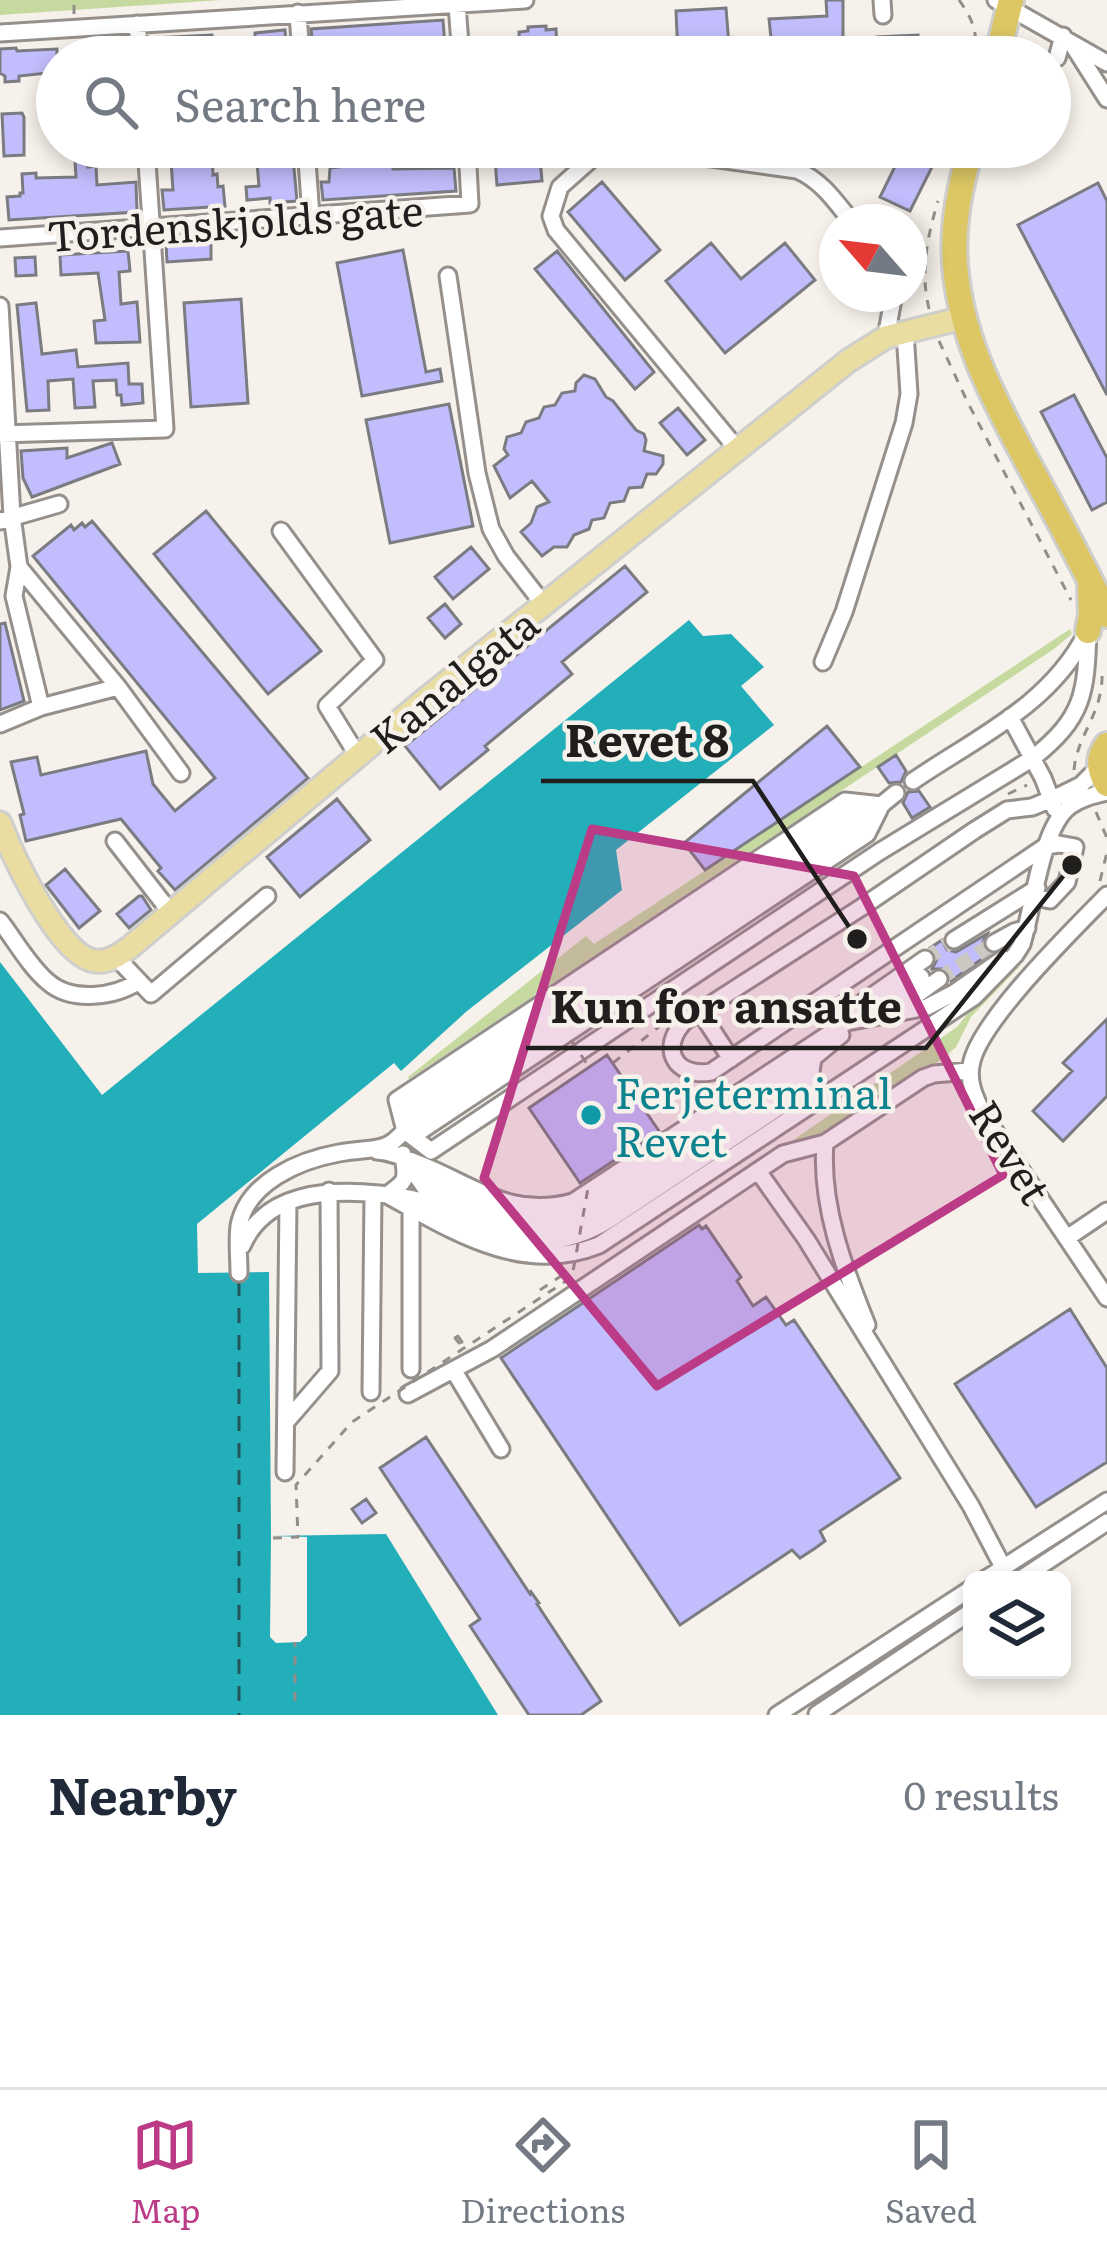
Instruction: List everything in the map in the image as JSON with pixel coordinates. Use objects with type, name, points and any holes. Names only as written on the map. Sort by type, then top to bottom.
[{"type":"highway","points":[[1000,36],[1005,2]]},
{"type":"highway","points":[[966,168],[958,198],[954,261],[963,318],[977,363],[1090,581],[1097,623]]},
{"type":"main road","name":"Kanalgata","points":[[116,956],[848,361],[895,334],[963,318]]},
{"type":"main road","points":[[0,823],[35,897],[63,938],[91,962],[116,956]]},
{"type":"street","points":[[0,33],[525,0]]},
{"type":"street","points":[[1005,2],[1063,36]]},
{"type":"street","points":[[457,5],[459,36]]},
{"type":"street","points":[[298,14],[300,36]]},
{"type":"street","points":[[137,24],[138,36]]},
{"type":"street","points":[[1071,41],[1107,63]]},
{"type":"street","points":[[1071,44],[1107,99]]},
{"type":"street","points":[[4,434],[166,429],[148,168]]},
{"type":"street","points":[[308,168],[311,216]]},
{"type":"street","name":"Tordenskjolds gate","points":[[0,238],[470,204],[467,168]]},
{"type":"street","points":[[582,168],[560,188],[551,216],[556,230],[738,450]]},
{"type":"street","points":[[783,168],[812,177],[838,204]]},
{"type":"street","points":[[448,276],[477,473],[491,529],[544,604]]},
{"type":"street","points":[[0,307],[6,518],[19,567],[14,596],[41,707]]},
{"type":"street","points":[[824,662],[904,423],[909,394],[894,312]]},
{"type":"street","points":[[6,518],[59,504]]},
{"type":"street","points":[[281,531],[375,660],[327,706],[358,756]]},
{"type":"street","points":[[19,567],[181,772]]},
{"type":"street","points":[[913,781],[1043,694],[1097,623]]},
{"type":"street","points":[[882,805],[842,796],[393,1094],[405,1131],[431,1151],[903,838],[1033,758],[1056,740],[1078,709],[1097,623]]},
{"type":"street","points":[[0,724],[41,707],[118,687]]},
{"type":"street","points":[[1010,717],[1059,817]]},
{"type":"street","points":[[1036,893],[1050,900],[1067,883],[1075,848],[1046,846],[711,1072],[690,1072],[673,1056],[675,1031],[686,1021],[975,830],[1006,810],[1032,807],[1102,778]]},
{"type":"street","points":[[404,1157],[421,1187],[483,1245],[549,1256],[599,1245],[963,1006],[1016,955],[1046,846],[1059,817],[1088,797],[1102,778]]},
{"type":"street","points":[[380,1194],[404,1183],[408,1116],[896,794]]},
{"type":"street","points":[[875,846],[882,805]]},
{"type":"street","points":[[405,1131],[418,1132],[575,1037],[867,834],[882,805]]},
{"type":"street","points":[[575,1037],[875,846],[903,838]]},
{"type":"street","points":[[115,841],[172,913]]},
{"type":"street","name":"Revet","points":[[1102,891],[993,1019],[975,1048],[969,1070],[982,1112],[1107,1298]]},
{"type":"street","points":[[954,940],[1036,893]]},
{"type":"street","points":[[116,956],[151,994],[267,896]]},
{"type":"street","points":[[0,921],[49,983],[65,992],[96,996],[126,990],[139,981]]},
{"type":"street","points":[[404,1157],[421,1187],[478,1229],[536,1242],[584,1234],[811,1073],[829,1044],[853,1028],[916,1010],[954,993],[1003,959],[1027,928]]},
{"type":"street","points":[[994,943],[1027,928]]},
{"type":"street","points":[[877,1004],[925,959]]},
{"type":"street","points":[[358,1150],[441,1165],[513,1198],[535,1201],[570,1196],[913,977],[930,979],[908,1000],[877,1004]]},
{"type":"street","points":[[405,1131],[387,1147],[320,1158],[266,1183],[244,1209],[240,1222],[238,1273],[239,1252],[247,1235],[270,1210],[305,1196],[380,1194],[421,1187],[535,1208],[573,1202],[847,1022],[916,1010]]},
{"type":"street","points":[[701,1013],[731,1059]]},
{"type":"street","points":[[421,1187],[536,1214],[574,1208],[829,1044]]},
{"type":"street","points":[[408,1394],[454,1371],[783,1154],[825,1143],[923,1078],[969,1070]]},
{"type":"street","points":[[421,1187],[508,1216],[535,1219],[577,1213],[811,1073]]},
{"type":"street","points":[[825,1143],[823,1173],[839,1248],[866,1323],[902,1397]]},
{"type":"street","points":[[758,1171],[806,1239],[1004,1567]]},
{"type":"street","points":[[411,1369],[421,1187]]},
{"type":"street","points":[[286,1422],[329,1371],[329,1192]]},
{"type":"street","points":[[371,1392],[380,1194]]},
{"type":"street","points":[[285,1472],[288,1202]]},
{"type":"street","points":[[1067,1238],[1107,1211]]},
{"type":"street","points":[[454,1371],[501,1449]]},
{"type":"street","points":[[998,1571],[1107,1501]]},
{"type":"street","points":[[1033,1571],[1107,1522]]},
{"type":"street","points":[[777,1715],[963,1594]]},
{"type":"street","points":[[817,1714],[963,1617]]},
{"type":"path","points":[[959,0],[977,36]]},
{"type":"path","points":[[928,304],[924,264],[940,191]]},
{"type":"path","points":[[940,346],[1071,601]]},
{"type":"path","points":[[1102,778],[1107,838]]},
{"type":"path","points":[[1102,891],[1107,852]]},
{"type":"path","points":[[575,1037],[589,1067]]},
{"type":"path","points":[[273,1538],[298,1537],[296,1485],[352,1422],[572,1277],[590,1177]]},
{"type":"path","points":[[540,1290],[561,1276],[565,1282]]},
{"type":"path","points":[[455,1338],[463,1349]]},
{"type":"path","points":[[295,1642],[295,1701]]},
{"type":"highlighted area","points":[[592,829],[854,876],[1003,1175],[657,1386],[484,1178]]},
{"type":"green space","points":[[0,0],[222,0],[0,15]]},
{"type":"green space","points":[[1070,629],[1072,634],[1054,649],[409,1079],[586,936],[594,944]]},
{"type":"green space","points":[[1015,965],[1019,967],[971,1017],[956,1047],[943,1059],[838,1126],[786,1145],[957,1027]]},
{"type":"water","points":[[689,620],[703,636],[731,634],[764,667],[741,686],[774,725],[616,850],[622,890],[467,1011],[401,1071],[394,1063],[197,1224],[198,1273],[269,1272],[271,1536],[386,1534],[498,1715],[0,1715],[0,962],[102,1095]]},
{"type":"pier","points":[[271,1536],[307,1537],[307,1635],[300,1642],[276,1643],[270,1637]]},
{"type":"building","points":[[826,0],[843,0],[843,36],[771,36],[769,19],[827,16]]},
{"type":"building","points":[[726,8],[728,36],[677,36],[676,11]]},
{"type":"building","points":[[443,20],[444,36],[312,36],[311,29]]},
{"type":"building","points":[[528,27],[556,29],[556,36],[519,36]]},
{"type":"building","points":[[285,30],[285,36],[255,36]]},
{"type":"building","points":[[0,49],[36,50],[36,74],[5,82]]},
{"type":"building","points":[[22,113],[24,155],[4,156],[2,114]]},
{"type":"building","points":[[75,168],[96,168],[97,185],[136,182],[137,212],[9,220],[7,197],[23,193],[22,174],[76,177]]},
{"type":"building","points":[[171,168],[213,168],[218,187],[223,186],[225,206],[164,210],[162,190],[173,190]]},
{"type":"building","points":[[257,168],[294,168],[297,201],[247,200],[246,187],[259,186]]},
{"type":"building","points":[[330,168],[454,168],[456,191],[323,200],[321,182],[329,182]]},
{"type":"building","points":[[496,168],[541,168],[542,181],[497,185]]},
{"type":"building","points":[[894,168],[932,168],[914,204],[895,204],[880,197]]},
{"type":"building","points":[[602,182],[660,250],[625,280],[568,212]]},
{"type":"building","points":[[1098,183],[1107,201],[1107,395],[1018,225]]},
{"type":"building","points":[[211,240],[211,259],[167,262],[166,242]]},
{"type":"building","points":[[711,243],[741,279],[785,243],[815,280],[725,353],[666,281]]},
{"type":"building","points":[[403,250],[426,372],[440,369],[442,381],[362,396],[337,263]]},
{"type":"building","points":[[128,251],[130,271],[119,272],[121,304],[137,302],[140,342],[96,343],[94,321],[105,320],[98,273],[61,275],[60,255]]},
{"type":"building","points":[[557,251],[654,372],[635,389],[535,269]]},
{"type":"building","points":[[35,257],[36,275],[16,276],[15,258]]},
{"type":"building","points":[[241,299],[248,403],[191,407],[184,303]]},
{"type":"building","points":[[36,303],[42,354],[76,350],[78,367],[128,363],[129,384],[142,384],[143,403],[122,405],[116,380],[93,381],[95,407],[75,408],[73,379],[48,381],[49,410],[27,411],[17,305]]},
{"type":"building","points":[[584,375],[595,379],[606,397],[644,434],[644,451],[663,456],[663,464],[656,474],[647,474],[642,487],[629,488],[624,501],[610,503],[604,518],[592,520],[589,529],[574,535],[567,547],[554,547],[542,556],[521,532],[537,507],[549,502],[532,481],[510,498],[494,466],[508,455],[504,449],[507,437],[521,433],[526,422],[539,418],[544,407],[555,405],[562,393],[575,391]]},
{"type":"building","points":[[1074,395],[1107,458],[1107,502],[1092,510],[1041,412]]},
{"type":"building","points":[[449,404],[473,526],[390,543],[366,420]]},
{"type":"building","points":[[678,408],[705,440],[687,455],[660,423]]},
{"type":"building","points":[[112,443],[120,464],[32,497],[23,478],[21,451],[67,448],[67,458]]},
{"type":"building","points":[[206,511],[321,651],[268,694],[154,554]]},
{"type":"building","points":[[92,521],[308,778],[175,890],[121,819],[26,841],[20,815],[24,814],[11,762],[37,757],[41,775],[146,751],[153,784],[175,811],[215,778],[33,556],[71,525],[74,530]]},
{"type":"building","points":[[471,547],[489,569],[453,599],[435,577]]},
{"type":"building","points":[[625,566],[647,592],[562,662],[572,674],[440,789],[405,746]]},
{"type":"building","points":[[445,604],[461,624],[445,638],[428,618]]},
{"type":"building","points":[[5,623],[24,701],[0,710],[0,624]]},
{"type":"building","points":[[827,726],[860,767],[705,870],[684,843]]},
{"type":"building","points":[[896,755],[906,771],[901,782],[889,783],[878,767]]},
{"type":"building","points":[[919,791],[930,807],[912,818],[903,803],[908,792]]},
{"type":"building","points":[[337,799],[370,840],[300,897],[267,857]]},
{"type":"building","points":[[65,869],[100,911],[79,928],[46,885]]},
{"type":"building","points":[[139,896],[151,910],[129,928],[117,914]]},
{"type":"building","points":[[987,934],[982,944],[989,954],[951,981],[945,969],[932,969],[937,959],[930,948],[942,940],[947,950],[956,952]]},
{"type":"building","points":[[1107,1019],[1107,1096],[1063,1141],[1033,1111],[1072,1071],[1063,1063]]},
{"type":"building","name":"Ferjeterminal Revet","points":[[607,1055],[659,1131],[580,1183],[529,1108]]},
{"type":"building","points":[[699,1225],[706,1226],[741,1277],[737,1281],[753,1306],[766,1297],[786,1325],[794,1320],[900,1478],[820,1531],[825,1541],[814,1549],[800,1558],[792,1550],[680,1625],[501,1358]]},
{"type":"building","points":[[1070,1309],[1107,1368],[1107,1462],[1036,1507],[955,1384]]},
{"type":"building","points":[[426,1437],[601,1701],[581,1715],[529,1715],[470,1626],[480,1619],[380,1468]]},
{"type":"building","points":[[366,1499],[376,1513],[362,1523],[352,1509]]},
{"type":"ferry route","points":[[239,1281],[239,1715]]},
{"type":"tunnel","points":[[925,959],[954,940]]},
{"type":"tunnel","points":[[939,979],[994,943]]},
{"type":"place","name":"Kun for ansatte","points":[[1072,865]]},
{"type":"place","name":"Revet 8","points":[[857,939]]},
{"type":"place","name":"Ferjeterminal Revet","points":[[591,1115]]}]
